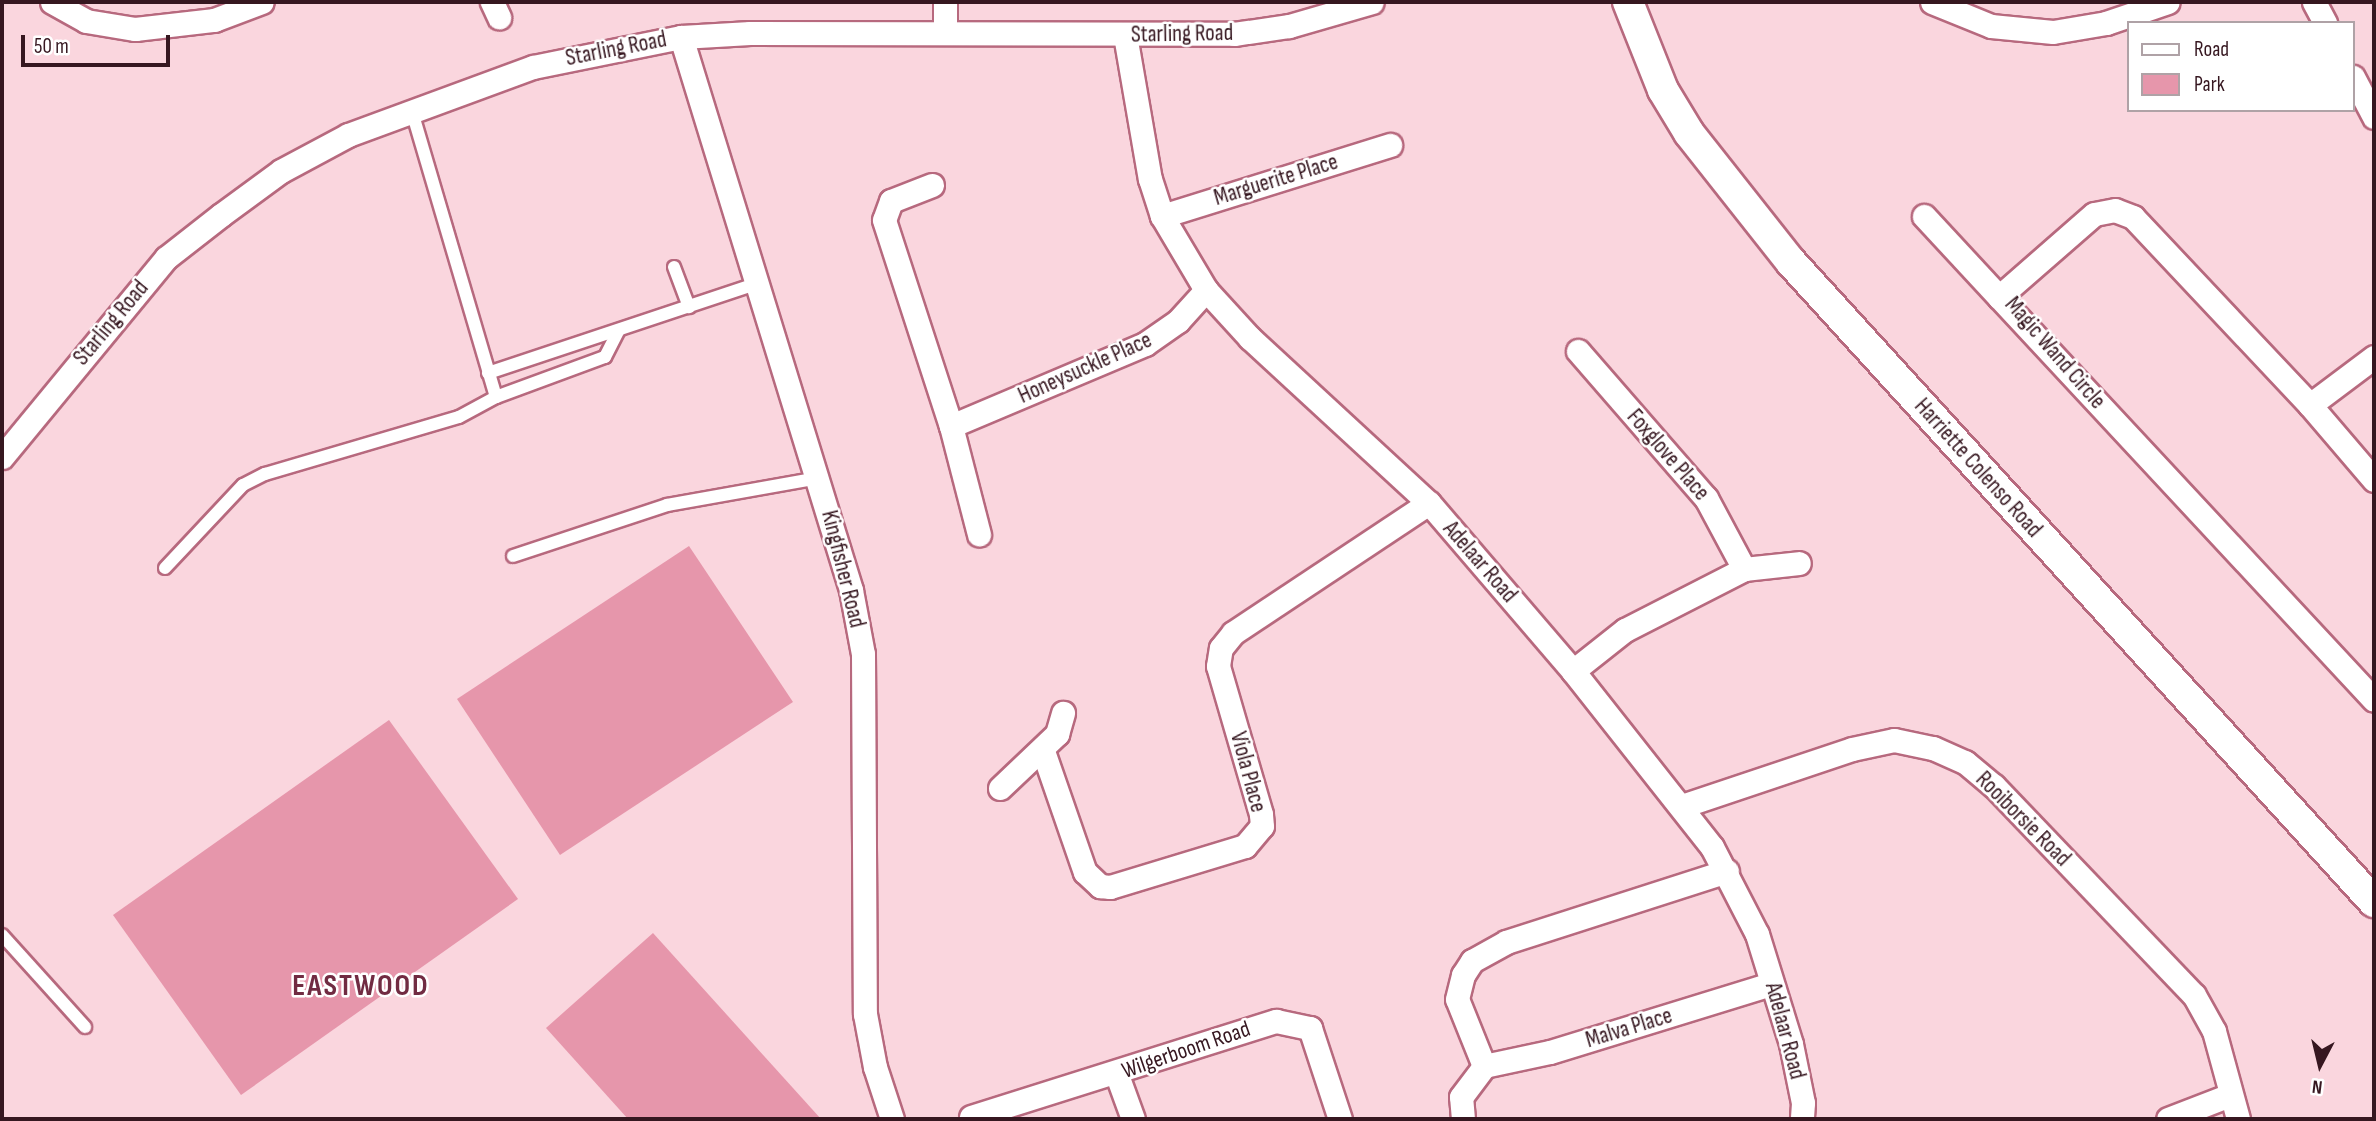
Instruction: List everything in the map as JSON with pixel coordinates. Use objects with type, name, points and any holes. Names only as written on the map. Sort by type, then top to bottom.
[{"type":"street","points":[[52,2],[86,21],[135,29],[169,29],[214,20],[262,2]]},
{"type":"street","points":[[945,2],[945,31]]},
{"type":"street","name":"Starling Road","points":[[2,457],[166,258],[281,170],[348,135],[533,67],[681,37],[945,31],[1125,35],[1234,34],[1289,26],[1372,2]]},
{"type":"street","name":"Harriette Colenso Road","points":[[1628,2],[1663,90],[1689,132],[1791,262],[2374,902]]},
{"type":"street","points":[[1932,2],[1992,26],[2053,32],[2106,23],[2168,2]]},
{"type":"street","points":[[2314,2],[2324,21]]},
{"type":"street","name":"Adelaar Road","points":[[1125,35],[1150,180],[1162,216],[1206,290],[1250,338],[1429,503],[1573,671],[1682,806],[1727,871],[1758,934],[1791,1044],[1804,1103],[1802,1119]]},
{"type":"street","name":"Kingfisher Road","points":[[681,37],[819,478],[851,590],[863,654],[865,1014],[874,1067],[892,1119]]},
{"type":"street","points":[[2355,81],[2374,117]]},
{"type":"street","name":"Marguerite Place","points":[[1162,216],[1390,145]]},
{"type":"street","points":[[932,185],[891,201],[884,220],[951,426],[978,534]]},
{"type":"street","name":"Magic Wand Circle","points":[[2374,480],[2311,405],[2133,217],[2115,210],[2094,214],[1999,297],[2374,700]]},
{"type":"street","points":[[1924,216],[1999,297]]},
{"type":"street","name":"Honeysuckle Place","points":[[951,426],[1145,344],[1178,321],[1206,290]]},
{"type":"street","name":"Foxglove Place","points":[[1578,351],[1706,498],[1744,569]]},
{"type":"street","points":[[2311,405],[2374,357]]},
{"type":"street","name":"Viola Place","points":[[1043,751],[1085,872],[1100,886],[1110,887],[1245,846],[1262,826],[1261,814],[1218,666],[1221,648],[1233,633],[1429,503]]},
{"type":"street","points":[[1573,671],[1625,630],[1744,569],[1800,564]]},
{"type":"street","points":[[1000,788],[1043,751],[1060,730],[1063,713]]},
{"type":"street","name":"Rooiborsie Road","points":[[1682,806],[1852,749],[1894,740],[1933,748],[1965,762],[1994,786],[2194,995],[2214,1031],[2238,1119]]},
{"type":"street","points":[[1463,1119],[1461,1097],[1484,1066],[1457,999],[1463,975],[1472,961],[1506,942],[1727,871]]},
{"type":"street","name":"Malva Place","points":[[1484,1066],[1550,1052],[1772,984]]},
{"type":"street","name":"Wilgerboom Road","points":[[971,1117],[1117,1075],[1261,1024],[1292,1022],[1310,1028],[1318,1045],[1340,1119]]},
{"type":"street","points":[[1117,1075],[1133,1119]]},
{"type":"street","points":[[2168,1119],[2230,1095]]},
{"type":"lane","points":[[412,111],[496,397]]},
{"type":"lane","points":[[674,267],[689,307]]},
{"type":"lane","points":[[488,373],[758,283]]},
{"type":"lane","points":[[165,568],[243,485],[265,474],[459,418],[496,397],[605,357],[618,331]]},
{"type":"lane","points":[[513,556],[667,505],[819,478]]},
{"type":"lane","points":[[2,935],[85,1027]]},
{"type":"green space","points":[[689,546],[793,702],[560,855],[457,699]]},
{"type":"green space","points":[[389,720],[518,899],[241,1095],[113,915]]},
{"type":"green space","points":[[653,933],[821,1119],[628,1119],[546,1028]]},
{"type":"district","name":"EASTWOOD","points":[[361,986]]}]
